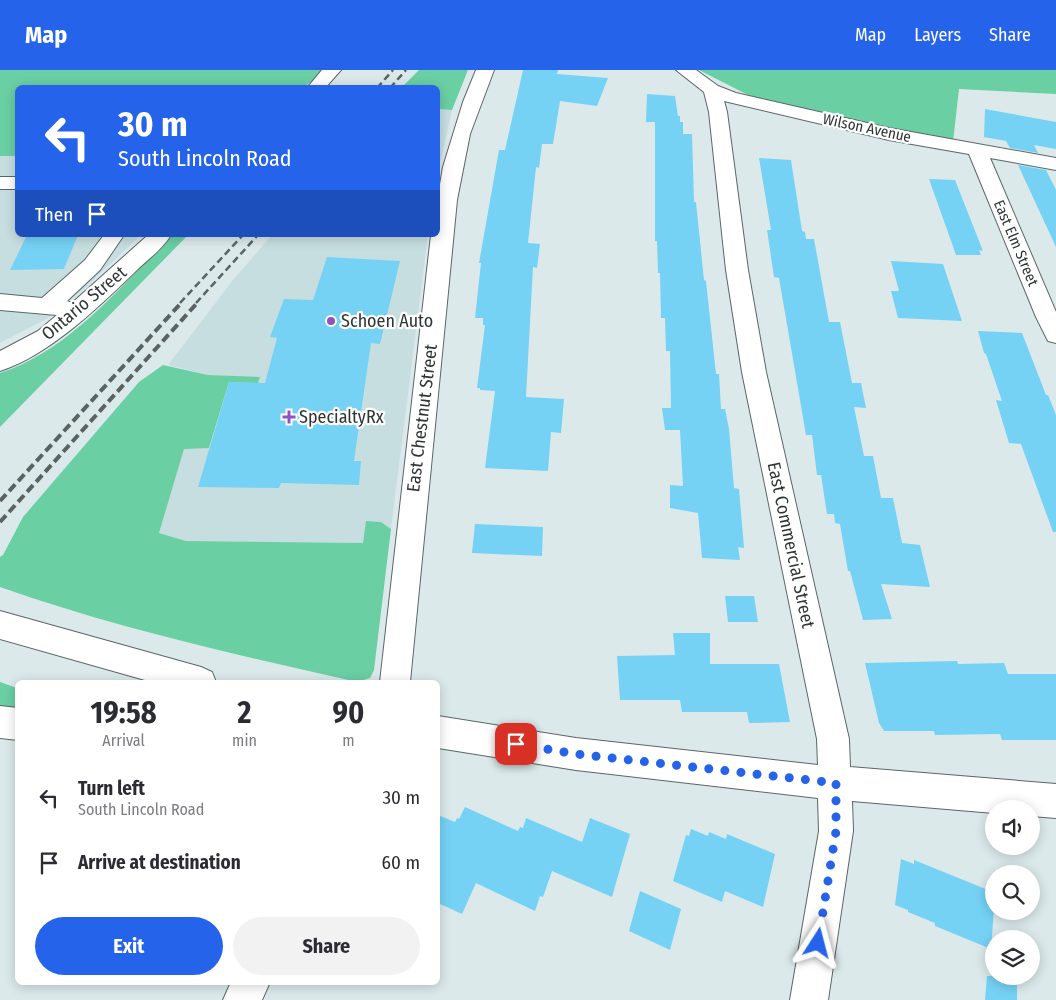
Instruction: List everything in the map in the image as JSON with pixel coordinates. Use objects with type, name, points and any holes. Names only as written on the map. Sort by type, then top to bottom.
[{"type":"street","points":[[318,85],[332,70]]},
{"type":"street","name":"East Chestnut Street","points":[[395,680],[412,506],[448,182],[471,99],[484,70]]},
{"type":"street","name":"Wilson Avenue","points":[[685,70],[712,90],[730,97],[889,134],[1056,164]]},
{"type":"street","name":"East Commercial Street","points":[[712,90],[718,112],[737,270],[754,372],[833,739],[836,783],[835,840],[809,1000]]},
{"type":"street","name":"East Elm Street","points":[[977,150],[1056,335]]},
{"type":"street","points":[[0,183],[15,183]]},
{"type":"street","points":[[46,307],[93,265],[113,237]]},
{"type":"street","name":"Ontario Street","points":[[0,362],[46,337],[106,287],[159,237]]},
{"type":"street","points":[[0,302],[78,310]]},
{"type":"street","points":[[0,625],[195,680]]},
{"type":"street","points":[[0,722],[15,724]]},
{"type":"street","points":[[440,732],[576,754],[836,783],[1056,801]]},
{"type":"street","points":[[242,1000],[250,985]]},
{"type":"shaded area","points":[[440,109],[452,110],[440,163]]},
{"type":"shaded area","points":[[0,156],[15,156],[15,237],[139,237],[84,289],[48,318],[0,343]]},
{"type":"shaded area","points":[[270,237],[428,237],[391,529],[381,522],[367,521],[363,543],[186,541],[159,533],[184,448],[210,448],[229,382],[259,377],[208,375],[168,365],[233,280]]},
{"type":"green space","points":[[0,70],[326,70],[307,85],[15,85],[15,156],[0,156]]},
{"type":"green space","points":[[419,70],[468,70],[452,110],[440,109],[440,85],[404,85]]},
{"type":"green space","points":[[699,70],[1056,70],[1056,94],[959,89],[953,142],[845,120],[770,102],[746,94]]},
{"type":"green space","points":[[170,237],[186,237],[0,427],[0,373],[25,363],[49,349],[72,333],[114,295]]},
{"type":"green space","points":[[163,365],[208,375],[260,377],[258,383],[229,382],[209,448],[184,449],[159,533],[186,541],[363,543],[366,521],[381,522],[391,529],[374,670],[370,678],[348,680],[222,651],[132,628],[0,587],[0,557],[3,555],[23,517],[139,382]]},
{"type":"green space","points":[[0,682],[15,687],[15,713],[0,711]]},
{"type":"building","points":[[523,70],[558,70],[557,74],[608,78],[597,106],[560,101],[553,144],[542,144],[539,168],[536,167],[528,243],[540,244],[537,268],[533,267],[526,397],[564,399],[561,433],[551,432],[548,471],[485,468],[495,391],[477,388],[485,325],[483,325],[483,318],[475,318],[481,263],[479,263],[499,150],[505,150]]},
{"type":"building","points":[[647,94],[675,96],[678,116],[680,116],[680,122],[683,122],[683,134],[692,134],[694,202],[696,202],[716,374],[719,374],[721,409],[725,409],[729,429],[734,488],[739,489],[744,548],[738,547],[740,560],[702,558],[698,513],[670,508],[670,485],[683,486],[680,430],[665,430],[662,408],[671,408],[670,351],[666,351],[665,318],[661,318],[660,273],[658,273],[657,241],[655,241],[655,122],[646,122]]},
{"type":"building","points":[[985,109],[1056,122],[1056,149],[1034,145],[1038,153],[1010,148],[1006,141],[984,137]]},
{"type":"building","points":[[759,158],[791,160],[802,231],[805,232],[806,239],[814,239],[829,322],[840,322],[852,383],[861,383],[866,408],[854,407],[864,456],[873,456],[881,498],[893,498],[902,543],[920,545],[930,587],[881,584],[892,619],[863,620],[850,571],[848,571],[840,524],[835,523],[834,514],[827,514],[821,475],[817,475],[812,435],[806,435],[779,278],[774,277],[767,230],[771,230]]},
{"type":"building","points":[[1018,165],[1046,170],[1056,190],[1056,247]]},
{"type":"building","points":[[929,179],[955,180],[983,251],[979,250],[981,255],[956,255]]},
{"type":"building","points":[[26,237],[77,237],[64,269],[10,270]]},
{"type":"building","points":[[327,257],[400,261],[380,344],[371,343],[354,461],[361,461],[359,485],[281,483],[279,488],[198,487],[229,382],[265,383],[277,338],[270,337],[284,299],[313,300]]},
{"type":"building","points":[[891,261],[943,264],[962,321],[898,318],[891,291],[899,291]]},
{"type":"building","points":[[978,331],[1022,333],[1046,395],[1048,395],[1056,415],[1056,532],[1053,532],[1021,444],[1009,443],[996,400],[1002,401]]},
{"type":"building","points":[[475,524],[543,527],[542,556],[472,553]]},
{"type":"building","points":[[725,596],[754,596],[758,622],[728,622]]},
{"type":"building","points":[[673,633],[710,633],[710,664],[779,664],[790,722],[749,723],[747,712],[682,712],[680,700],[620,700],[617,656],[675,655]]},
{"type":"building","points":[[957,661],[958,664],[1004,663],[1008,674],[1056,674],[1056,740],[1002,740],[1000,734],[935,735],[934,731],[884,731],[879,723],[865,663]]},
{"type":"building","points":[[465,807],[518,831],[520,827],[523,828],[526,818],[582,842],[590,818],[630,834],[612,897],[552,871],[543,897],[540,896],[535,911],[476,883],[462,914],[440,904],[440,816],[455,822],[457,818],[459,819]]},
{"type":"building","points":[[691,829],[708,836],[709,832],[726,839],[727,834],[775,854],[763,907],[725,891],[722,902],[673,881],[686,835],[689,836]]},
{"type":"building","points":[[901,859],[914,864],[914,860],[985,889],[985,920],[993,920],[992,930],[985,930],[985,947],[935,926],[935,923],[895,905]]},
{"type":"building","points":[[640,891],[681,909],[670,950],[629,931]]},
{"type":"building","points":[[986,985],[1017,985],[1017,1000],[985,1000]]},
{"type":"railway","points":[[380,85],[393,70]]},
{"type":"railway","points":[[393,85],[406,70]]},
{"type":"railway","points":[[180,303],[241,237]]},
{"type":"railway","points":[[196,303],[256,237]]},
{"type":"railway","points":[[0,501],[182,302]]},
{"type":"railway","points":[[0,522],[198,302]]},
{"type":"place","name":"Schoen Auto","points":[[331,321]]},
{"type":"place","name":"SpecialtyRx","points":[[289,417]]},
{"type":"route","points":[[516,744],[576,754],[836,783],[836,831],[818,943]]}]
